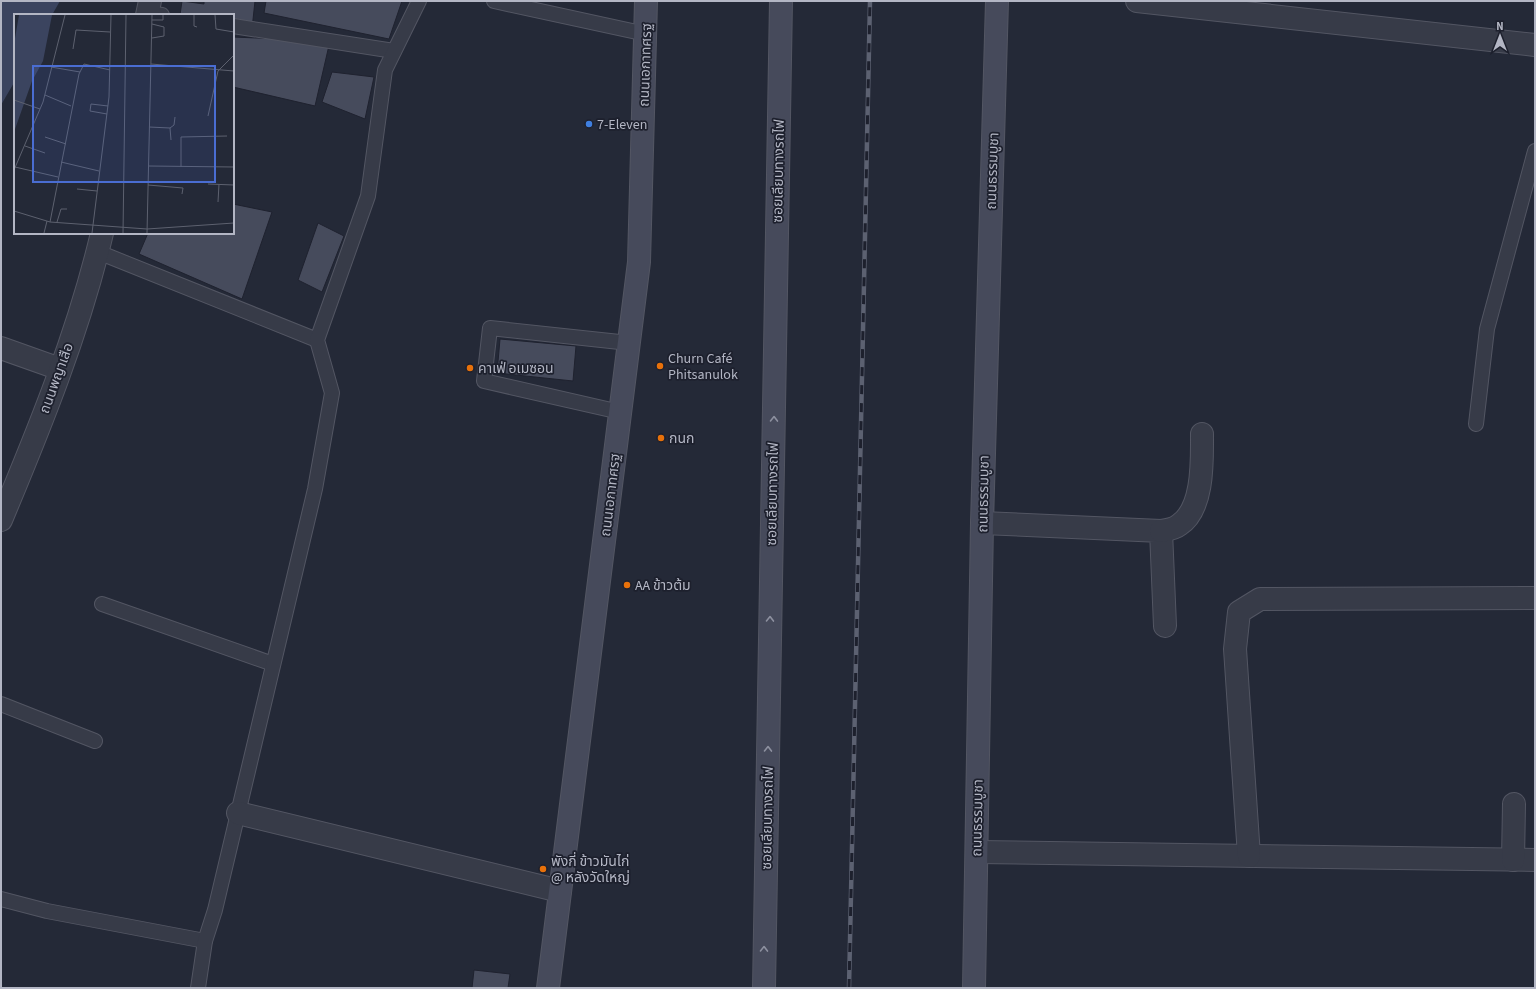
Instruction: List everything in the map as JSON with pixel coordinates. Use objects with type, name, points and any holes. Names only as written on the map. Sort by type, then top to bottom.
[{"type":"main road","name":"ถนนเอกาทศรฐ","points":[[548,988],[639,262],[646,1]]},
{"type":"main road","name":"ซอยเลียบทางรถไฟ","points":[[764,988],[781,1]]},
{"type":"main road","name":"ถนนธรรมบูชา","points":[[974,988],[982,523],[997,1]]},
{"type":"street","points":[[1137,1],[1535,45]]},
{"type":"street","name":"ถนนพญาเสือ","points":[[1,520],[60,369],[100,243]]},
{"type":"street","points":[[9,351],[60,369]]},
{"type":"street","points":[[982,523],[1161,531],[1175,528],[1181,524],[1195,503],[1202,480],[1202,434]]},
{"type":"street","points":[[1161,531],[1165,626]]},
{"type":"street","points":[[1249,856],[1235,649],[1239,612],[1260,598],[1535,598]]},
{"type":"street","points":[[1513,860],[1514,804]]},
{"type":"street","points":[[238,813],[560,891]]},
{"type":"street","points":[[977,852],[1535,860]]},
{"type":"lane","points":[[198,988],[205,941],[238,813],[315,489],[332,393],[317,340],[368,196],[385,70],[419,1]]},
{"type":"lane","points":[[494,1],[646,34]]},
{"type":"lane","points":[[234,26],[394,51]]},
{"type":"lane","points":[[1476,424],[1487,330],[1535,151]]},
{"type":"lane","points":[[100,243],[317,340]]},
{"type":"lane","points":[[620,412],[484,381],[488,343],[490,328],[629,343]]},
{"type":"lane","points":[[102,604],[273,664]]},
{"type":"lane","points":[[1,704],[95,741]]},
{"type":"lane","points":[[1,899],[47,911],[205,941]]},
{"type":"water","points":[[1,1],[60,1],[53,14],[14,14],[14,83],[1,105]]},
{"type":"building","points":[[182,1],[204,4],[204,1],[255,1],[252,29],[234,33],[234,14],[180,14]]},
{"type":"building","points":[[266,1],[402,1],[389,39],[264,13]]},
{"type":"building","points":[[234,37],[330,41],[315,106],[234,87]]},
{"type":"building","points":[[332,72],[374,77],[365,119],[322,102]]},
{"type":"building","points":[[234,204],[272,212],[242,299],[139,254],[148,234],[234,234]]},
{"type":"building","points":[[318,223],[344,236],[322,292],[298,280]]},
{"type":"building","points":[[500,339],[576,346],[573,381],[497,373]]},
{"type":"building","points":[[474,970],[510,974],[508,988],[472,988]]},
{"type":"railway","points":[[849,988],[870,1]]},
{"type":"place","name":"7-Eleven","points":[[589,124]]},
{"type":"place","name":"Churn Café Phitsanulok","points":[[660,366]]},
{"type":"place","name":"คาเฟ่ อเมซอน","points":[[470,368]]},
{"type":"place","name":"กนก","points":[[661,438]]},
{"type":"place","name":"AA ข้าวต้ม","points":[[627,585]]},
{"type":"place","name":"พังกี่ ข้าวมันไก่ @ หลังวัดใหญ่","points":[[543,869]]}]
